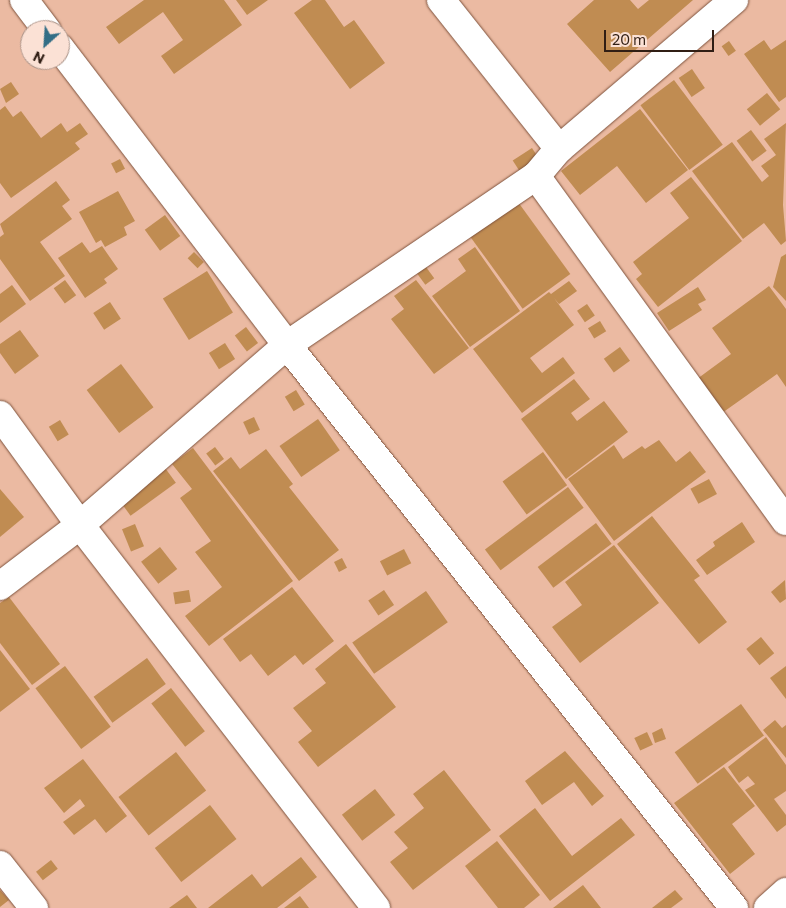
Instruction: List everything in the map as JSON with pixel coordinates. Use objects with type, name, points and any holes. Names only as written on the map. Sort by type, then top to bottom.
[{"type":"street","points":[[24,0],[39,20]]},
{"type":"street","points":[[441,0],[558,149]]},
{"type":"street","points":[[0,586],[80,525],[287,345],[536,176],[558,149],[734,0]]},
{"type":"street","points":[[70,61],[287,345],[734,908]]},
{"type":"street","points":[[536,176],[786,521]]},
{"type":"street","points":[[0,415],[80,525],[376,908]]},
{"type":"street","points":[[0,865],[34,908]]},
{"type":"street","points":[[768,908],[786,892]]},
{"type":"building","points":[[144,0],[224,0],[242,25],[174,74],[161,56],[183,40],[163,12],[119,44],[106,27]]},
{"type":"building","points":[[236,0],[268,0],[247,15]]},
{"type":"building","points":[[312,0],[325,0],[344,27],[354,20],[385,63],[350,89],[294,13]]},
{"type":"building","points":[[594,0],[630,0],[638,9],[649,0],[693,0],[610,72],[567,24]]},
{"type":"building","points":[[764,40],[771,50],[786,40],[786,97],[779,102],[744,54]]},
{"type":"building","points":[[729,41],[736,51],[729,56],[722,46]]},
{"type":"building","points":[[692,69],[705,88],[692,97],[679,78]]},
{"type":"building","points":[[674,80],[723,145],[689,170],[640,105]]},
{"type":"building","points":[[11,82],[19,94],[6,103],[0,89]]},
{"type":"building","points":[[767,93],[780,109],[760,126],[747,109]]},
{"type":"building","points":[[5,106],[13,117],[21,111],[41,138],[61,123],[67,132],[80,123],[88,134],[75,143],[80,149],[11,198],[0,183],[0,110]]},
{"type":"building","points":[[640,109],[688,170],[646,203],[617,166],[580,195],[561,171]]},
{"type":"building","points":[[786,123],[783,205],[786,241],[781,245],[764,223],[743,239],[692,171],[732,142],[762,182],[769,176],[761,166],[776,155],[764,139]]},
{"type":"building","points":[[751,130],[767,151],[752,162],[737,141]]},
{"type":"building","points":[[532,148],[541,162],[522,175],[513,161]]},
{"type":"building","points":[[120,159],[125,169],[116,173],[111,164]]},
{"type":"building","points":[[691,177],[742,241],[658,307],[636,279],[642,274],[633,262],[689,218],[670,193]]},
{"type":"building","points":[[56,181],[70,200],[62,206],[72,219],[40,242],[65,276],[30,301],[0,259],[0,237],[4,234],[0,224]]},
{"type":"building","points":[[118,191],[135,221],[124,227],[127,235],[105,247],[101,240],[96,243],[79,212]]},
{"type":"building","points":[[518,202],[570,274],[523,309],[470,237]]},
{"type":"building","points":[[165,215],[180,236],[160,251],[145,230]]},
{"type":"building","points":[[82,242],[90,253],[102,246],[118,269],[104,279],[107,283],[85,298],[58,258]]},
{"type":"building","points":[[475,247],[520,311],[470,347],[432,296],[466,271],[458,259]]},
{"type":"building","points":[[194,252],[204,262],[198,268],[188,258]]},
{"type":"building","points":[[786,254],[786,301],[773,287],[781,257]]},
{"type":"building","points":[[426,267],[434,278],[425,285],[417,273]]},
{"type":"building","points":[[207,271],[233,313],[189,340],[163,299]]},
{"type":"building","points":[[65,280],[76,295],[65,304],[54,288]]},
{"type":"building","points":[[416,280],[469,348],[434,374],[391,319],[404,309],[394,296]]},
{"type":"building","points":[[569,281],[577,291],[559,304],[554,298],[574,325],[530,358],[542,373],[563,357],[575,373],[522,413],[473,349],[549,292],[551,294]]},
{"type":"building","points":[[12,285],[26,304],[0,323],[0,294]]},
{"type":"building","points":[[769,286],[786,309],[786,387],[777,374],[722,413],[697,379],[731,354],[712,328]]},
{"type":"building","points":[[698,287],[706,300],[698,304],[702,310],[669,331],[657,313]]},
{"type":"building","points":[[110,302],[121,319],[104,330],[93,313]]},
{"type":"building","points":[[587,304],[595,316],[585,322],[577,311]]},
{"type":"building","points":[[600,321],[606,331],[594,338],[588,328]]},
{"type":"building","points":[[246,327],[258,343],[247,351],[235,335]]},
{"type":"building","points":[[20,330],[39,356],[15,374],[0,353],[0,344]]},
{"type":"building","points":[[225,343],[235,359],[219,369],[209,353]]},
{"type":"building","points":[[620,347],[630,361],[614,373],[604,359]]},
{"type":"building","points":[[121,364],[153,407],[119,433],[87,390]]},
{"type":"building","points":[[574,379],[590,399],[571,413],[577,421],[604,401],[628,432],[566,479],[521,419]]},
{"type":"building","points":[[296,390],[305,405],[294,411],[285,397]]},
{"type":"building","points":[[254,417],[260,430],[249,435],[243,422]]},
{"type":"building","points":[[318,419],[340,450],[301,477],[279,446]]},
{"type":"building","points":[[60,420],[69,435],[58,441],[49,427]]},
{"type":"building","points":[[659,440],[676,462],[690,451],[706,472],[614,541],[568,479],[614,445],[623,459],[642,446],[645,449]]},
{"type":"building","points":[[215,447],[224,459],[215,466],[206,454]]},
{"type":"building","points":[[193,448],[293,581],[209,646],[185,616],[222,587],[195,552],[211,541],[180,498],[192,489],[172,464]]},
{"type":"building","points":[[266,449],[293,484],[289,487],[339,550],[299,581],[213,471],[231,457],[240,469]]},
{"type":"building","points":[[543,452],[567,485],[527,515],[503,481]]},
{"type":"building","points":[[160,461],[176,483],[131,516],[115,494]]},
{"type":"building","points":[[709,479],[717,494],[698,504],[690,489]]},
{"type":"building","points":[[568,487],[584,508],[501,570],[485,550]]},
{"type":"building","points":[[0,489],[24,517],[0,537]]},
{"type":"building","points":[[652,516],[700,576],[694,580],[727,622],[699,644],[617,544]]},
{"type":"building","points":[[742,522],[755,542],[707,575],[696,560],[715,546],[713,542]]},
{"type":"building","points":[[596,523],[612,544],[553,588],[538,567]]},
{"type":"building","points":[[135,524],[144,546],[131,551],[122,529]]},
{"type":"building","points":[[614,545],[659,603],[580,663],[552,627],[582,605],[565,582]]},
{"type":"building","points":[[160,547],[177,569],[158,584],[141,562]]},
{"type":"building","points":[[404,549],[411,563],[387,576],[380,561]]},
{"type":"building","points":[[342,558],[347,568],[339,572],[334,562]]},
{"type":"building","points":[[785,580],[786,599],[780,603],[771,592]]},
{"type":"building","points":[[292,587],[334,641],[303,665],[295,655],[268,676],[251,654],[240,662],[223,639]]},
{"type":"building","points":[[189,590],[191,602],[175,604],[173,593]]},
{"type":"building","points":[[384,590],[394,605],[378,616],[368,601]]},
{"type":"building","points":[[426,591],[448,622],[374,674],[352,643]]},
{"type":"building","points":[[9,597],[60,664],[32,685],[0,643],[0,603]]},
{"type":"building","points":[[761,637],[774,653],[759,665],[746,649]]},
{"type":"building","points":[[346,644],[396,707],[318,767],[298,742],[312,731],[293,708],[326,683],[315,669]]},
{"type":"building","points":[[0,650],[30,689],[0,712]]},
{"type":"building","points":[[147,658],[166,684],[112,723],[94,697]]},
{"type":"building","points":[[65,666],[111,727],[81,749],[35,688]]},
{"type":"building","points":[[786,666],[786,699],[770,678]]},
{"type":"building","points":[[171,688],[205,731],[185,747],[151,703]]},
{"type":"building","points":[[741,704],[764,736],[698,784],[675,752]]},
{"type":"building","points":[[775,720],[782,728],[786,725],[786,758],[763,730]]},
{"type":"building","points":[[662,728],[666,739],[655,743],[652,733]]},
{"type":"building","points":[[647,732],[653,745],[640,751],[634,738]]},
{"type":"building","points":[[766,737],[786,765],[786,791],[774,799],[786,815],[786,825],[777,832],[745,790],[755,784],[748,776],[739,783],[728,767]]},
{"type":"building","points":[[565,751],[604,796],[592,806],[574,782],[542,805],[525,781]]},
{"type":"building","points":[[176,752],[206,791],[149,836],[118,797]]},
{"type":"building","points":[[83,759],[127,816],[106,833],[95,819],[74,835],[63,822],[85,806],[80,799],[64,813],[44,788]]},
{"type":"building","points":[[724,767],[755,806],[732,824],[755,854],[730,874],[674,803]]},
{"type":"building","points":[[444,770],[491,830],[413,890],[390,862],[408,848],[394,832],[424,808],[413,794]]},
{"type":"building","points":[[375,789],[395,815],[362,841],[342,815]]},
{"type":"building","points":[[210,805],[236,839],[181,882],[155,848]]},
{"type":"building","points":[[535,808],[572,856],[621,818],[635,835],[550,901],[499,836]]},
{"type":"building","points":[[497,841],[540,895],[524,908],[498,908],[465,866]]},
{"type":"building","points":[[301,857],[317,877],[277,908],[208,908],[252,874],[262,887]]},
{"type":"building","points":[[51,860],[58,869],[43,880],[36,872]]},
{"type":"building","points":[[583,885],[601,908],[553,908]]},
{"type":"building","points":[[0,890],[9,900],[0,907]]},
{"type":"building","points":[[675,890],[683,899],[671,908],[652,908]]},
{"type":"building","points":[[187,895],[197,908],[169,908]]},
{"type":"building","points":[[300,896],[309,908],[284,908]]}]
